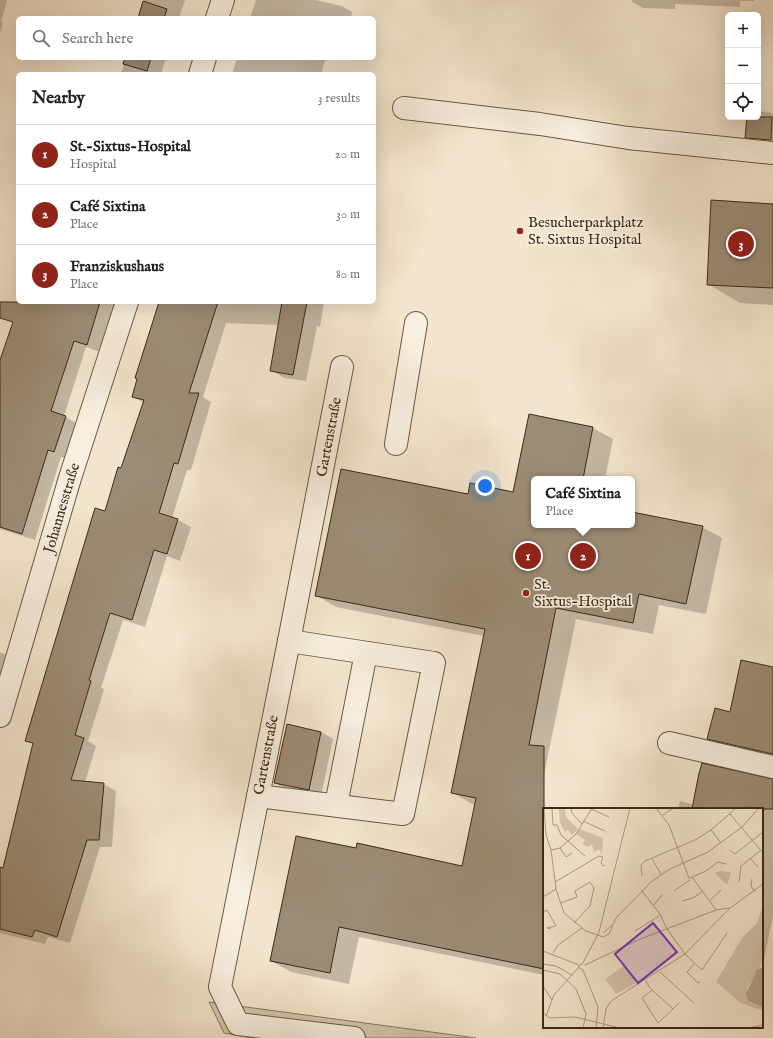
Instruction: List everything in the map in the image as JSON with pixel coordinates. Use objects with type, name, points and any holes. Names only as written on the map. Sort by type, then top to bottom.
[{"type":"street","points":[[219,16],[223,0]]},
{"type":"street","points":[[201,72],[204,60]]},
{"type":"street","points":[[404,108],[540,124],[628,138],[773,153]]},
{"type":"street","name":"Johannesstraße","points":[[0,716],[70,478],[126,304]]},
{"type":"street","points":[[396,444],[416,323]]},
{"type":"street","name":"Gartenstraße","points":[[342,367],[220,987],[238,1024],[317,1036],[354,1038]]},
{"type":"street","points":[[258,796],[403,814],[434,663],[289,641]]},
{"type":"street","points":[[336,805],[366,653]]},
{"type":"street","points":[[670,743],[773,767]]},
{"type":"shaded area","points":[[209,1002],[476,1038],[252,1038],[224,1033]]},
{"type":"building","points":[[143,1],[167,9],[165,16],[139,16]]},
{"type":"building","points":[[124,60],[150,60],[147,71],[123,64]]},
{"type":"building","points":[[761,117],[772,117],[771,140],[745,138],[747,120],[761,120]]},
{"type":"building","points":[[711,200],[773,204],[773,288],[707,285]]},
{"type":"building","points":[[0,302],[16,302],[16,304],[99,304],[87,345],[74,341],[51,411],[66,416],[54,452],[48,450],[22,534],[0,527],[0,360],[13,322],[0,318]]},
{"type":"building","points":[[158,304],[217,304],[189,393],[199,393],[178,464],[174,463],[159,513],[178,519],[167,554],[154,550],[132,620],[110,613],[89,680],[91,681],[75,735],[84,738],[71,780],[104,783],[99,840],[87,840],[57,937],[35,930],[32,937],[0,929],[0,867],[3,868],[33,743],[25,741],[95,508],[105,511],[118,467],[121,468],[144,400],[132,397],[137,379],[135,378]]},
{"type":"building","points":[[282,304],[307,304],[293,375],[270,371]]},
{"type":"building","points":[[529,414],[593,427],[584,476],[531,476],[531,528],[635,528],[635,513],[703,526],[686,604],[639,594],[633,623],[556,608],[529,745],[544,746],[543,969],[339,927],[330,973],[270,961],[296,836],[356,848],[357,843],[462,866],[476,798],[451,793],[485,629],[315,596],[341,469],[468,494],[470,483],[513,492]]},
{"type":"building","points":[[741,660],[773,667],[773,754],[707,739],[715,708],[730,712]]},
{"type":"building","points":[[287,724],[321,732],[309,790],[274,783]]},
{"type":"building","points":[[702,763],[773,779],[773,809],[692,808]]},
{"type":"place","name":"Besucherparkplatz St. Sixtus Hospital","points":[[520,231]]},
{"type":"place","name":"Franziskushaus","points":[[741,244]]},
{"type":"place","name":"St.-Sixtus-Hospital","points":[[528,556]]},
{"type":"place","name":"Café Sixtina","points":[[583,556]]},
{"type":"place","name":"St. Sixtus-Hospital","points":[[526,593]]}]
